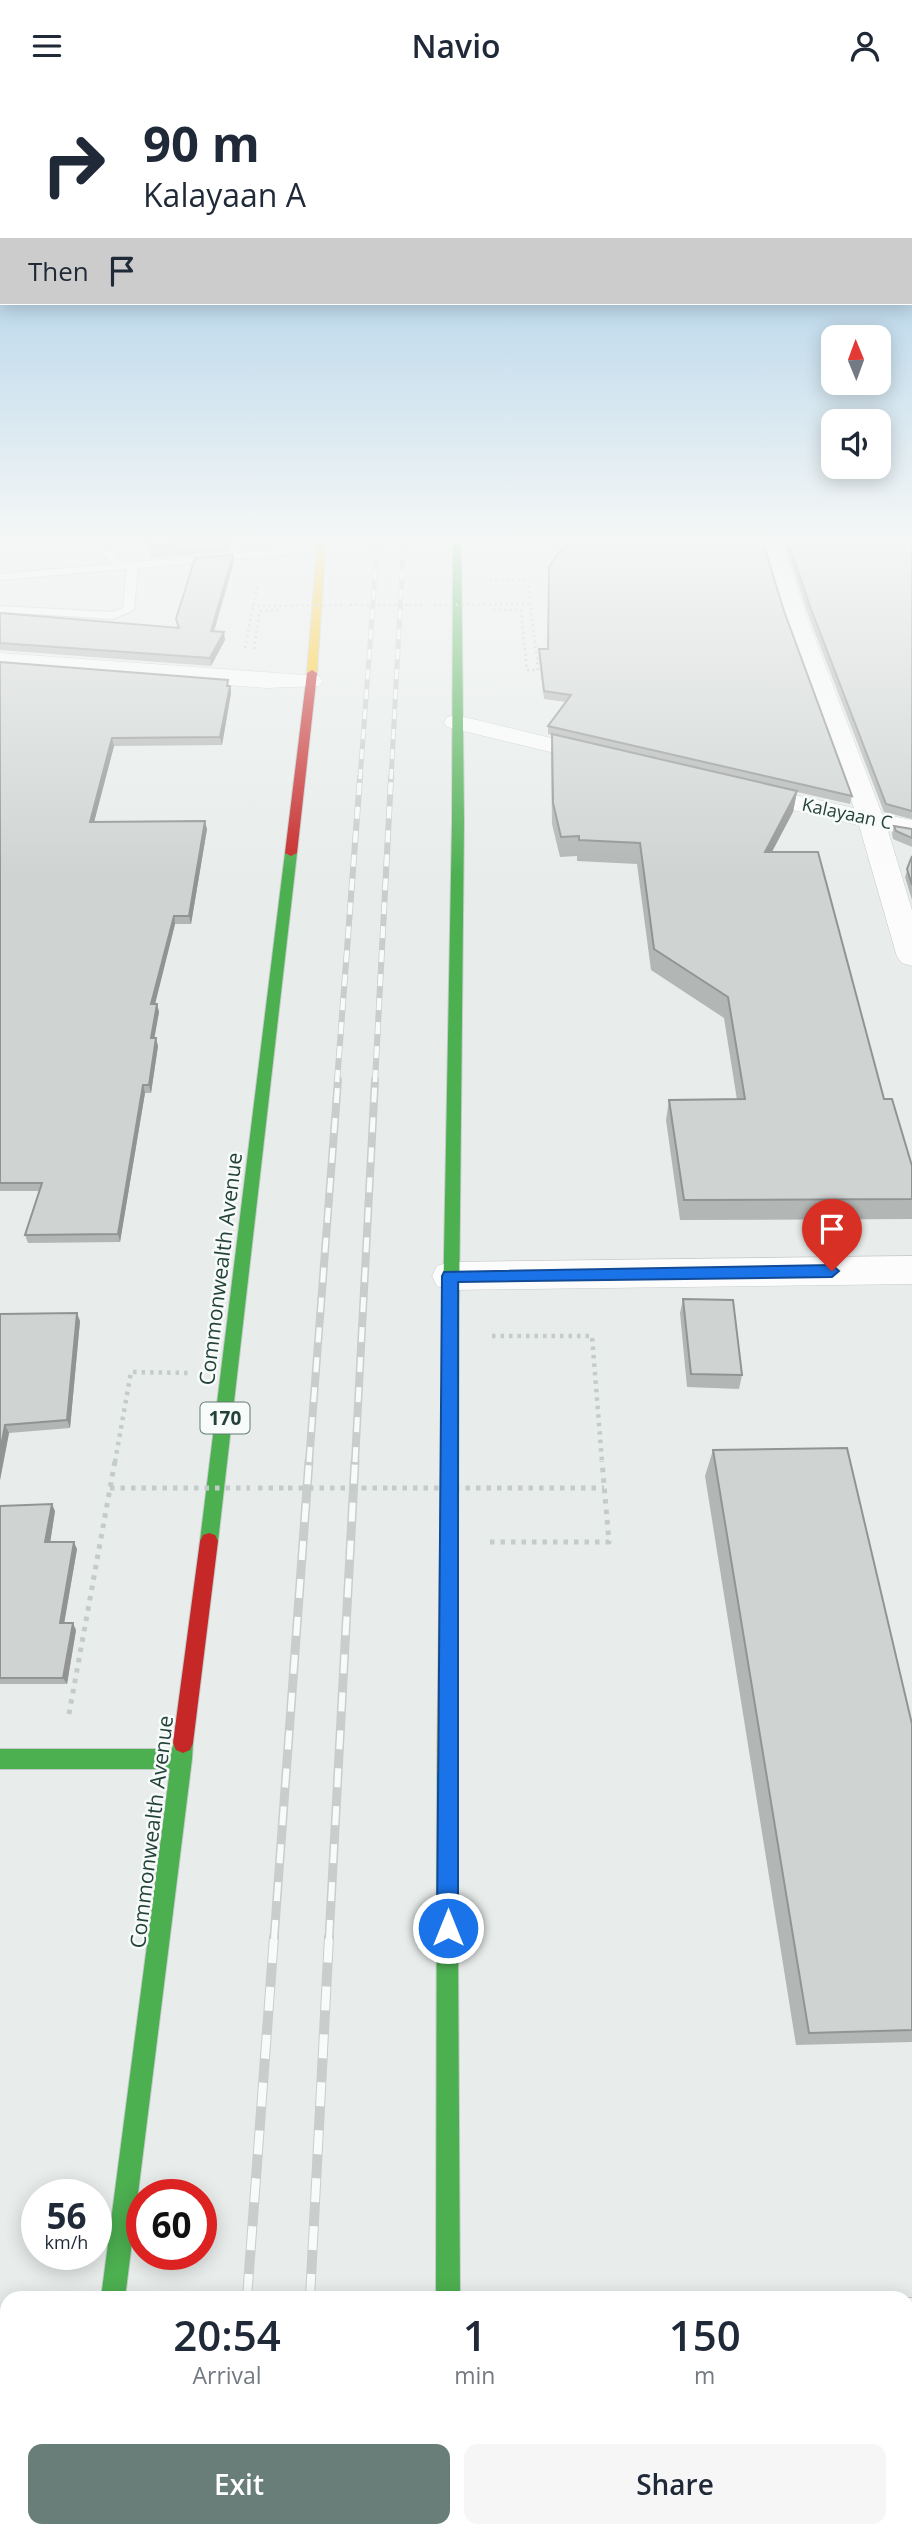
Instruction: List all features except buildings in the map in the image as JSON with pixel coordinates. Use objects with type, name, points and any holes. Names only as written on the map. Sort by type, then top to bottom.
[{"type":"main road","name":"Commonwealth Avenue","points":[[114,2291],[230,1373],[314,650]]},
{"type":"main road","points":[[448,2291],[448,1542],[458,821],[456,650]]},
{"type":"main road","points":[[0,1759],[182,1759]]},
{"type":"street","points":[[808,650],[871,819],[912,957]]},
{"type":"street","points":[[0,660],[266,681],[312,681]]},
{"type":"street","points":[[456,722],[618,761]]},
{"type":"street","name":"Kalayaan C","points":[[721,786],[912,828]]},
{"type":"street","points":[[450,1276],[912,1270]]},
{"type":"path","points":[[525,650],[527,670],[538,670],[536,650]]},
{"type":"path","points":[[448,1542],[609,1542],[592,1336],[450,1336]]},
{"type":"path","points":[[61,1759],[131,1372],[230,1373]]},
{"type":"path","points":[[110,1488],[604,1488]]},
{"type":"railway","points":[[360,779],[370,650]]},
{"type":"railway","points":[[391,779],[398,650]]},
{"type":"railway","points":[[337,1082],[360,777]]},
{"type":"railway","points":[[375,1082],[391,777]]},
{"type":"railway","points":[[309,1462],[338,1080]]},
{"type":"railway","points":[[355,1462],[375,1080]]},
{"type":"railway","points":[[274,1939],[309,1461]]},
{"type":"railway","points":[[329,1939],[355,1461]]},
{"type":"railway","points":[[248,2291],[274,1937]]},
{"type":"railway","points":[[310,2291],[329,1937]]},
{"type":"traffic: fast","points":[[451,1309],[458,821],[457,650]]},
{"type":"traffic: fast","points":[[209,1541],[291,853]]},
{"type":"traffic: fast","points":[[114,2291],[183,1743]]},
{"type":"traffic: fast","points":[[0,1759],[182,1759]]},
{"type":"traffic: fast","points":[[447,1771],[448,2291]]},
{"type":"traffic: slow","points":[[312,673],[314,650]]},
{"type":"traffic: slow","points":[[447,1771],[451,1309]]},
{"type":"traffic: jam","points":[[291,853],[312,673]]},
{"type":"traffic: jam","points":[[183,1743],[209,1541]]},
{"type":"route","points":[[448,1928],[450,1276],[832,1271]]}]
